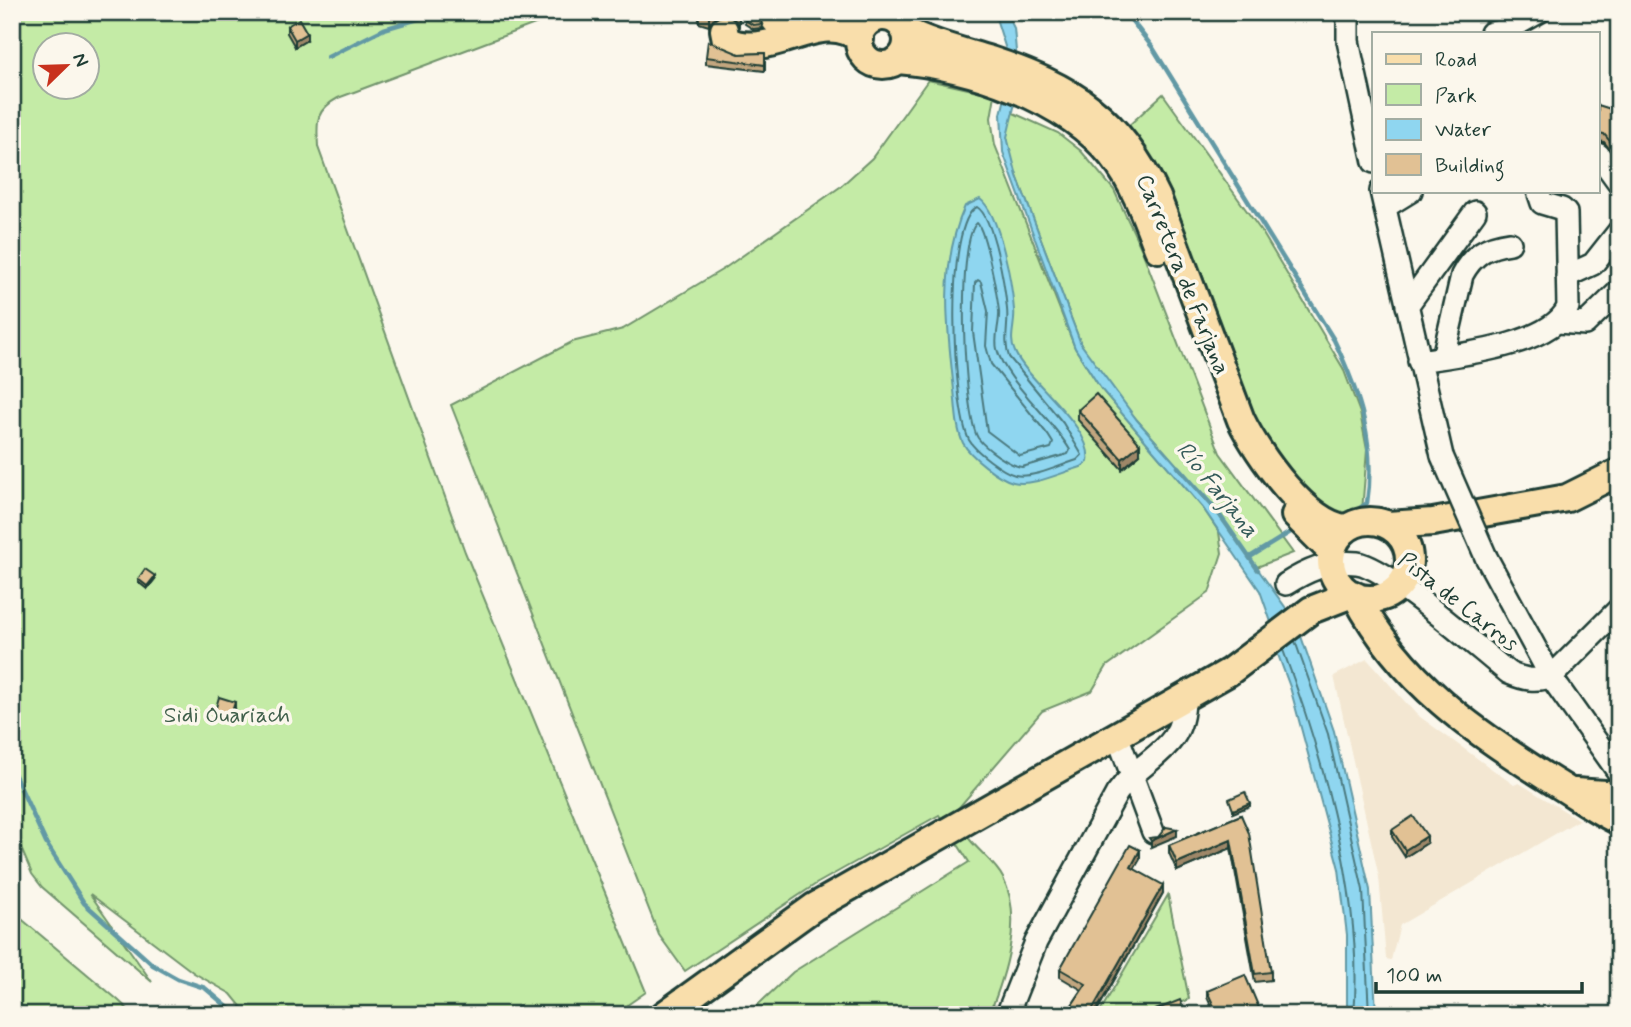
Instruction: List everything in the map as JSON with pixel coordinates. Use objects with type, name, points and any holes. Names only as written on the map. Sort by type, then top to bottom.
[{"type":"main road","name":"Carretera de Farjana","points":[[724,30],[726,40],[730,43],[754,46],[784,24],[843,29],[894,20],[904,30],[1040,89],[1082,125],[1115,158],[1128,178],[1153,236],[1226,430],[1243,460],[1271,480],[1313,522],[1343,588],[1354,595]]},
{"type":"main road","name":"Carretera de Farjana","points":[[864,24],[862,52],[872,62],[885,65],[898,60],[996,72]]},
{"type":"main road","points":[[898,60],[905,49],[904,30]]},
{"type":"main road","points":[[1311,610],[1347,528],[1363,522],[1388,525],[1433,522],[1567,498],[1619,472]]},
{"type":"main road","name":"Carretera de Farjana","points":[[1313,522],[1347,528]]},
{"type":"main road","points":[[1408,553],[1433,522]]},
{"type":"main road","points":[[1379,632],[1392,591],[1408,569],[1408,553],[1398,532],[1388,525]]},
{"type":"main road","points":[[664,1015],[814,907],[1229,672],[1311,610],[1354,595],[1392,591]]},
{"type":"main road","points":[[1354,595],[1410,673],[1441,705],[1566,789],[1619,821]]},
{"type":"main road","points":[[1566,789],[1583,794],[1619,795],[1614,808],[1619,821]]},
{"type":"street","points":[[1348,12],[1348,41],[1369,115],[1372,143]]},
{"type":"street","points":[[1600,157],[1619,183]]},
{"type":"street","points":[[1407,192],[1383,199],[1442,456],[1486,557],[1551,677],[1612,765],[1619,788]]},
{"type":"street","points":[[1538,192],[1542,202],[1566,213],[1568,307],[1558,322]]},
{"type":"street","points":[[1407,306],[1475,212]]},
{"type":"street","points":[[1567,276],[1594,264],[1619,231]]},
{"type":"street","points":[[1443,357],[1462,275],[1467,265],[1484,249],[1510,243]]},
{"type":"street","points":[[1419,361],[1504,345],[1558,322],[1585,324],[1619,291]]},
{"type":"street","name":"Pista de Carros","points":[[1286,584],[1332,562],[1359,563],[1377,570],[1392,591],[1509,673],[1530,680],[1551,677]]},
{"type":"street","points":[[1551,677],[1619,610]]},
{"type":"street","points":[[1007,1015],[1036,942],[1117,793],[1133,772],[1164,748],[1180,730],[1184,720],[1184,698]]},
{"type":"street","points":[[1117,735],[1133,772],[1153,832]]},
{"type":"shaded area","points":[[1367,659],[1416,714],[1514,785],[1519,783],[1579,820],[1400,925],[1391,960],[1386,959],[1379,877],[1334,676]]},
{"type":"green space","name":"Sidi Ouariach","points":[[12,12],[567,12],[338,98],[321,113],[318,147],[465,552],[646,992],[613,1015],[248,1015],[231,994],[194,973],[90,894],[152,982],[42,887],[32,874],[12,827]]},
{"type":"green space","points":[[928,80],[995,95],[991,118],[995,145],[1075,348],[1101,389],[1203,508],[1219,532],[1222,553],[1209,593],[1107,666],[1092,691],[1042,711],[954,813],[969,838],[1003,878],[1012,911],[1010,947],[989,1015],[747,1015],[793,972],[969,862],[939,815],[816,884],[685,971],[659,935],[451,405],[572,342],[623,329],[725,268],[840,187],[872,158]]},
{"type":"green space","points":[[1163,94],[1262,232],[1343,368],[1360,413],[1367,450],[1362,511],[1345,520],[1323,519],[1263,447],[1126,128]]},
{"type":"green space","points":[[1009,111],[1058,133],[1081,151],[1114,190],[1141,248],[1220,453],[1293,553],[1257,567],[1217,511],[1109,388],[1081,344],[1011,160],[1007,137]]},
{"type":"green space","points":[[1168,895],[1189,999],[1153,1015],[1098,1015]]},
{"type":"green space","points":[[12,911],[118,1000],[134,1015],[12,1015]]},
{"type":"water","points":[[994,12],[1006,12],[1014,28],[1019,86],[1007,137],[1017,176],[1081,344],[1137,420],[1207,499],[1296,622],[1334,731],[1370,890],[1376,1015],[1347,1015],[1347,935],[1339,869],[1290,687],[1273,641],[1272,625],[1260,591],[1203,508],[1101,389],[1075,348],[1003,152],[1001,114],[1009,82],[1009,59]]},
{"type":"water","points":[[980,199],[993,219],[1008,267],[1013,298],[1012,342],[1015,352],[1022,364],[1071,420],[1087,448],[1088,462],[1081,467],[1029,482],[1007,480],[985,466],[963,443],[958,424],[949,344],[948,274],[951,251],[965,206]]},
{"type":"building","points":[[699,12],[711,12],[709,16]]},
{"type":"building","points":[[749,12],[761,12],[759,17],[762,24],[753,25],[745,20]]},
{"type":"building","points":[[299,19],[307,33],[295,40],[287,26]]},
{"type":"building","points":[[708,41],[739,54],[765,53],[765,65],[706,57]]},
{"type":"building","points":[[1600,106],[1617,111],[1615,118],[1619,119],[1619,152],[1604,134],[1600,133]]},
{"type":"building","points":[[1096,394],[1140,444],[1122,459],[1078,410]]},
{"type":"building","points":[[145,569],[155,576],[147,586],[138,579]]},
{"type":"building","points":[[219,697],[235,702],[231,715],[215,711]]},
{"type":"building","points":[[1245,792],[1250,803],[1233,810],[1229,799]]},
{"type":"building","points":[[1241,815],[1249,833],[1271,972],[1255,974],[1231,840],[1177,863],[1169,845]]},
{"type":"building","points":[[1413,816],[1427,836],[1405,850],[1392,830]]},
{"type":"building","points":[[1166,827],[1177,829],[1151,841],[1149,838],[1158,837]]},
{"type":"building","points":[[1130,845],[1140,850],[1131,867],[1163,885],[1092,1010],[1115,1015],[1072,1015],[1068,1011],[1086,984],[1060,969]]},
{"type":"building","points":[[1245,975],[1262,1015],[1218,1015],[1207,991]]},
{"type":"building","points":[[1180,1000],[1186,1015],[1143,1015]]},
{"type":"waterway","points":[[328,57],[384,29],[442,12]]},
{"type":"waterway","points":[[1125,12],[1153,48],[1334,340],[1343,360],[1364,419],[1369,481],[1367,503],[1355,511],[1341,515]]},
{"type":"waterway","name":"Río Farjana","points":[[1178,467],[1217,511],[1258,570]]},
{"type":"waterway","points":[[1250,557],[1297,528]]},
{"type":"waterway","points":[[12,769],[46,843],[84,903],[153,965],[178,979],[205,988],[237,1015]]}]
